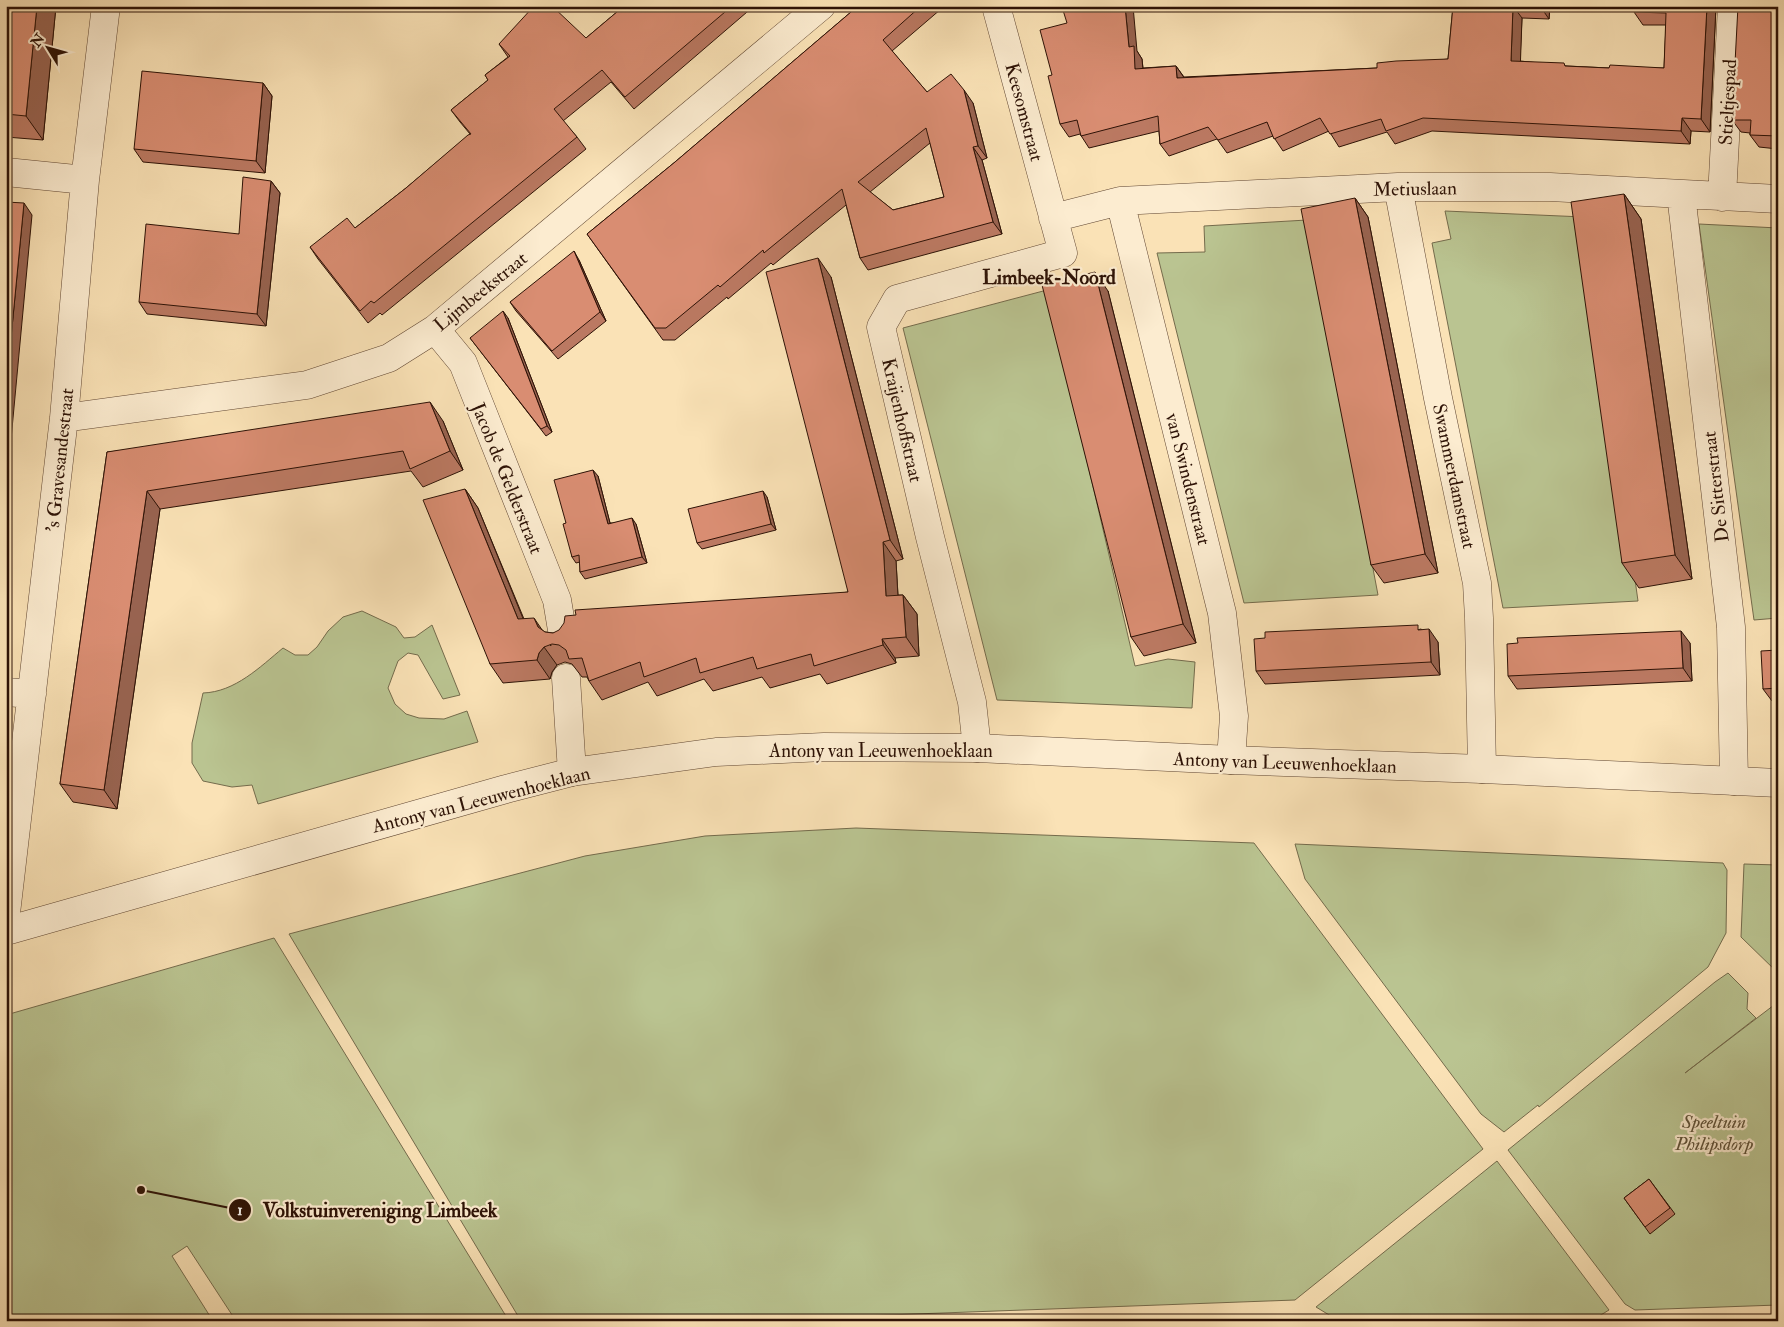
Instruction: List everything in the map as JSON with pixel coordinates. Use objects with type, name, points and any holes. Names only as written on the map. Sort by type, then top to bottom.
[{"type":"street","name":"'s Gravesandestraat","points":[[6,913],[19,693],[64,418],[85,180],[106,6]]},
{"type":"street","name":"Lijmbeekstraat","points":[[64,418],[307,385],[389,358],[435,329],[821,6]]},
{"type":"street","name":"Keesomstraat","points":[[996,6],[1054,218]]},
{"type":"street","name":"Stieltjespad","points":[[1722,197],[1732,6]]},
{"type":"street","points":[[6,172],[85,180]]},
{"type":"street","name":"Metiuslaan","points":[[1054,218],[1120,201],[1398,187],[1550,187],[1778,199]]},
{"type":"street","name":"Swammerdamstraat","points":[[1398,187],[1438,398],[1477,582],[1482,769]]},
{"type":"street","name":"De Sitterstraat","points":[[1680,194],[1731,627],[1734,781]]},
{"type":"street","name":"van Swindenstraat","points":[[1120,201],[1222,613],[1234,716],[1232,760]]},
{"type":"street","name":"Kraijenhoffstraat","points":[[977,748],[972,702],[930,537],[881,327],[897,299],[1063,253],[1054,218]]},
{"type":"street","name":"Jacob de Gelderstraat","points":[[435,329],[463,363],[557,600],[563,636]]},
{"type":"street","points":[[566,678],[572,772]]},
{"type":"street","name":"Antony van Leeuwenhoeklaan","points":[[6,931],[497,791],[572,772],[716,752],[824,747],[977,748],[1778,783]]},
{"type":"green space","points":[[1445,211],[1584,217],[1638,601],[1503,608],[1432,243],[1451,239]]},
{"type":"green space","points":[[1307,220],[1378,595],[1244,603],[1157,253],[1205,252],[1204,226]]},
{"type":"green space","points":[[1699,224],[1778,228],[1778,618],[1754,620]]},
{"type":"green space","points":[[1047,290],[1135,666],[1168,659],[1195,662],[1192,708],[997,700],[903,328]]},
{"type":"green space","points":[[362,611],[396,627],[404,638],[415,637],[432,625],[460,695],[443,699],[418,655],[408,653],[398,661],[388,688],[395,704],[406,714],[419,718],[444,719],[467,711],[478,742],[258,804],[252,785],[232,787],[203,781],[192,763],[192,743],[203,693],[215,692],[236,683],[256,670],[283,648],[295,655],[308,655],[317,647],[328,631],[343,617]]},
{"type":"green space","points":[[856,828],[1254,843],[1483,1149],[1295,1300],[725,1321],[521,1321],[289,934],[585,856],[705,836]]},
{"type":"green space","points":[[1295,844],[1723,863],[1727,870],[1726,933],[1708,967],[1539,1107],[1538,1105],[1504,1132],[1481,1114],[1305,879]]},
{"type":"green space","points":[[1744,864],[1778,865],[1778,973],[1741,937]]},
{"type":"green space","points":[[274,938],[509,1321],[236,1321],[187,1246],[172,1256],[213,1321],[6,1321],[6,1015]]},
{"type":"green space","name":"Speeltuin Philipsdorp","points":[[1728,973],[1748,993],[1747,1009],[1756,1018],[1685,1073],[1778,1002],[1778,1305],[1635,1310],[1625,1304],[1508,1150]]},
{"type":"green space","points":[[1497,1161],[1609,1310],[1591,1321],[1339,1321],[1316,1307]]},
{"type":"green space","points":[[1303,1317],[1308,1321],[1207,1321]]},
{"type":"building","points":[[6,6],[37,6],[26,116],[6,114]]},
{"type":"building","points":[[534,6],[552,6],[586,38],[624,6],[732,6],[625,97],[602,70],[554,109],[577,137],[374,303],[371,301],[360,311],[310,247],[347,218],[355,228],[471,134],[451,110],[488,80],[485,75],[510,56],[499,44]]},
{"type":"building","points":[[858,6],[921,6],[883,40],[927,92],[951,74],[964,90],[978,146],[973,147],[993,222],[860,258],[842,189],[764,253],[763,250],[720,287],[718,285],[666,328],[655,328],[587,234],[675,162]],"holes":[[[926,128],[944,197],[893,210],[858,182]]]},
{"type":"building","points":[[1125,6],[1129,47],[1134,46],[1135,69],[1176,66],[1177,78],[1377,68],[1377,63],[1448,59],[1453,6],[1513,6],[1511,61],[1564,63],[1565,66],[1609,68],[1610,65],[1664,68],[1666,13],[1634,12],[1634,6],[1707,6],[1701,119],[1682,118],[1681,131],[1423,118],[1386,131],[1381,119],[1330,134],[1320,118],[1274,139],[1267,122],[1218,140],[1208,127],[1160,144],[1158,116],[1081,136],[1077,120],[1060,124],[1048,76],[1052,75],[1040,30],[1067,23],[1062,7]]},
{"type":"building","points":[[1738,6],[1778,6],[1775,64],[1778,64],[1778,136],[1750,135],[1751,120],[1732,120]]},
{"type":"building","points":[[142,71],[263,83],[256,161],[134,149]]},
{"type":"building","points":[[243,177],[271,181],[257,314],[139,302],[146,224],[239,234]]},
{"type":"building","points":[[1624,194],[1675,555],[1622,563],[1571,202]]},
{"type":"building","points":[[1355,198],[1425,554],[1371,565],[1301,209]]},
{"type":"building","points":[[6,202],[24,203],[6,390]]},
{"type":"building","points":[[574,251],[600,312],[552,351],[510,302]]},
{"type":"building","points":[[818,258],[890,540],[883,542],[886,596],[903,595],[906,637],[882,639],[883,645],[814,666],[811,654],[757,669],[753,657],[700,673],[696,658],[644,677],[640,662],[589,681],[582,658],[569,659],[566,650],[559,645],[552,644],[544,647],[539,653],[537,660],[490,664],[423,500],[465,489],[518,619],[534,618],[538,627],[545,632],[553,633],[559,630],[564,623],[565,616],[576,615],[575,610],[848,592],[766,272]]},
{"type":"building","points":[[1095,272],[1183,624],[1131,637],[1042,285]]},
{"type":"building","points":[[503,311],[547,426],[541,429],[470,338]]},
{"type":"building","points":[[430,402],[450,451],[410,469],[403,451],[147,491],[104,790],[60,784],[107,452]]},
{"type":"building","points":[[593,470],[608,524],[632,518],[642,557],[580,572],[579,555],[572,557],[563,524],[566,523],[554,480]]},
{"type":"building","points":[[763,491],[771,524],[697,543],[688,509]]},
{"type":"building","points":[[1418,625],[1418,630],[1429,629],[1431,662],[1256,671],[1254,639],[1265,638],[1265,632]]},
{"type":"building","points":[[1681,631],[1683,668],[1508,676],[1507,644],[1518,643],[1517,638]]},
{"type":"building","points":[[1778,650],[1778,688],[1763,689],[1761,651]]},
{"type":"building","points":[[1649,1179],[1670,1208],[1645,1227],[1624,1198]]},
{"type":"place","name":"Volkstuinvereniging Limbeek","points":[[141,1190]]},
{"type":"district","name":"Limbeek-Noord","points":[[1049,277]]}]
